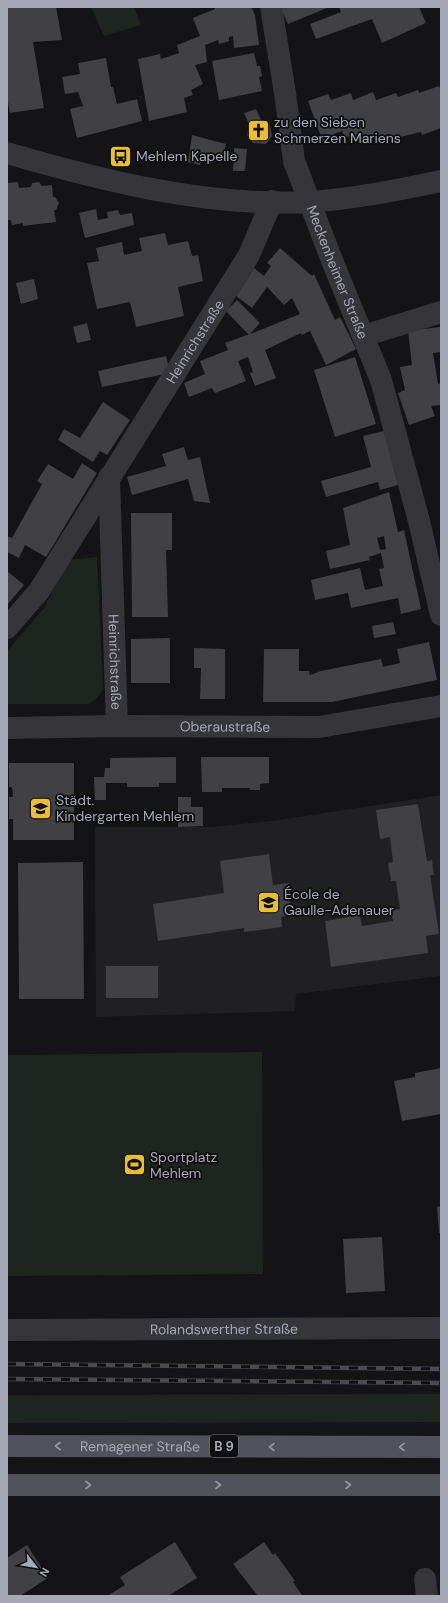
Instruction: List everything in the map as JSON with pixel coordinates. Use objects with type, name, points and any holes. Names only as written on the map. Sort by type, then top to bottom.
[{"type":"main road","name":"Remagener Straße","points":[[7,1446],[441,1447]]},
{"type":"main road","points":[[7,1485],[441,1485]]},
{"type":"street","points":[[271,7],[286,93],[294,161],[309,202],[358,196],[441,181]]},
{"type":"street","name":"Meckenheimer Straße","points":[[7,153],[175,193],[229,200],[309,202],[383,387],[419,521],[441,616]]},
{"type":"street","points":[[7,164],[36,161]]},
{"type":"street","name":"Heinrichstraße","points":[[7,628],[39,591],[249,255],[272,201]]},
{"type":"street","points":[[363,336],[441,312]]},
{"type":"street","name":"Heinrichstraße","points":[[109,477],[117,726]]},
{"type":"street","name":"Oberaustraße","points":[[7,728],[117,726],[319,727],[441,706]]},
{"type":"street","name":"Rolandswerther Straße","points":[[7,1330],[441,1328]]},
{"type":"shaded area","points":[[91,7],[134,7],[141,25],[104,36]]},
{"type":"shaded area","points":[[97,557],[103,687],[101,693],[88,704],[7,704],[7,651],[45,607],[67,560]]},
{"type":"shaded area","name":"École de Gaulle-Adenauer","points":[[441,795],[441,976],[296,994],[295,1011],[96,1017],[95,827],[211,827],[272,821]]},
{"type":"shaded area","name":"Sportplatz Mehlem","points":[[262,1052],[263,1274],[7,1276],[7,1055]]},
{"type":"shaded area","points":[[441,1394],[441,1422],[7,1423],[7,1395]]},
{"type":"building","points":[[7,7],[56,7],[62,40],[33,42],[44,108],[10,113],[7,102]]},
{"type":"building","points":[[215,7],[251,7],[255,15],[259,45],[234,48],[233,36],[229,37],[229,41],[219,44],[218,40],[205,45],[207,62],[195,65],[203,84],[191,90],[193,95],[184,98],[187,112],[149,121],[138,59],[160,54],[161,59],[179,53],[177,45],[200,36],[193,18],[215,9]]},
{"type":"building","points":[[285,7],[329,7],[288,24],[281,9]]},
{"type":"building","points":[[339,7],[419,7],[426,23],[382,43],[372,19],[316,39],[310,24],[341,12]]},
{"type":"building","points":[[254,53],[257,66],[260,66],[262,76],[259,77],[262,91],[219,100],[212,61]]},
{"type":"building","points":[[106,58],[111,87],[113,87],[117,104],[137,99],[142,121],[77,138],[70,109],[83,106],[78,92],[65,94],[62,77],[80,74],[78,63]]},
{"type":"building","points":[[439,86],[441,89],[441,128],[422,135],[421,132],[400,137],[399,135],[390,138],[389,134],[378,138],[377,135],[367,138],[366,134],[356,138],[354,135],[345,138],[342,131],[334,134],[335,138],[323,142],[308,101],[328,94],[331,100],[351,93],[353,100],[373,92],[376,100],[396,93],[398,97],[418,90],[419,93]]},
{"type":"building","name":"zu den Sieben Schmerzen Mariens","points":[[256,109],[261,120],[270,125],[272,136],[266,144],[253,143],[247,135],[249,124],[244,113]]},
{"type":"building","points":[[192,135],[226,144],[222,160],[202,154],[200,165],[188,162]]},
{"type":"building","points":[[234,148],[247,149],[245,171],[233,171]]},
{"type":"building","points":[[18,182],[19,188],[31,187],[32,183],[39,182],[42,186],[52,185],[53,197],[55,197],[59,203],[56,210],[54,210],[56,222],[23,226],[23,223],[12,225],[11,220],[7,220],[7,183]]},
{"type":"building","points":[[96,209],[98,220],[108,218],[107,212],[118,210],[120,215],[132,213],[134,225],[85,238],[79,213]]},
{"type":"building","points":[[165,233],[168,245],[188,241],[192,256],[198,255],[203,281],[178,287],[184,316],[136,327],[130,302],[97,309],[87,263],[99,261],[96,248],[122,242],[124,255],[142,251],[139,238]]},
{"type":"building","points":[[280,248],[312,276],[314,274],[335,320],[340,317],[356,349],[326,365],[310,331],[302,335],[301,333],[265,350],[276,378],[255,386],[250,373],[253,372],[248,357],[238,361],[246,381],[215,393],[212,388],[189,397],[184,383],[205,374],[200,361],[228,350],[225,343],[300,314],[292,298],[284,305],[267,287],[252,308],[236,296],[254,268],[264,276],[271,266],[267,263]]},
{"type":"building","points":[[34,279],[38,299],[21,304],[16,283]]},
{"type":"building","points":[[237,300],[260,323],[249,335],[226,311]]},
{"type":"building","points":[[87,323],[91,340],[77,343],[73,327]]},
{"type":"building","points":[[440,327],[441,352],[433,353],[438,384],[441,383],[441,405],[431,406],[435,416],[409,425],[398,393],[405,390],[400,367],[412,365],[408,331]]},
{"type":"building","points":[[166,356],[170,373],[102,387],[98,371]]},
{"type":"building","points":[[355,357],[376,424],[335,437],[314,370]]},
{"type":"building","points":[[103,402],[130,420],[107,455],[100,451],[93,462],[58,440],[64,429],[80,438]]},
{"type":"building","points":[[384,431],[398,485],[380,490],[378,482],[326,497],[321,481],[371,467],[363,436]]},
{"type":"building","points":[[184,447],[188,460],[200,457],[210,503],[194,501],[188,479],[132,495],[127,477],[166,466],[162,454]]},
{"type":"building","points":[[82,463],[97,473],[46,557],[25,545],[19,558],[7,552],[7,536],[12,538],[42,484],[37,481],[48,464],[73,479]]},
{"type":"building","points":[[389,492],[398,532],[404,530],[421,609],[401,614],[398,598],[351,608],[348,593],[315,600],[311,580],[360,568],[365,590],[383,586],[379,569],[384,568],[381,553],[369,557],[370,560],[330,569],[326,551],[350,545],[343,508]],"holes":[[[384,536],[386,549],[380,550],[377,538]]]},
{"type":"building","points":[[131,513],[172,513],[172,550],[166,550],[168,617],[132,617]]},
{"type":"building","points":[[7,571],[24,585],[7,605]]},
{"type":"building","points":[[393,622],[396,634],[374,638],[372,626]]},
{"type":"building","points":[[170,638],[170,683],[131,683],[131,639]]},
{"type":"building","points":[[429,642],[437,680],[332,702],[263,702],[264,649],[299,649],[299,671],[309,671],[310,675],[321,671],[381,659],[383,667],[400,663],[397,649]]},
{"type":"building","points":[[194,648],[225,649],[225,699],[200,699],[201,668],[194,668]]},
{"type":"building","points":[[176,757],[176,783],[159,783],[159,787],[127,787],[127,783],[106,783],[106,800],[95,800],[94,777],[104,777],[105,768],[110,768],[110,758]]},
{"type":"building","points":[[201,757],[269,757],[269,783],[260,784],[260,790],[250,790],[250,788],[222,788],[222,792],[202,792]]},
{"type":"building","name":"Städt. Kindergarten Mehlem","points":[[9,763],[74,763],[74,840],[13,840],[13,819],[9,819],[9,797],[13,797],[12,787],[9,787]]},
{"type":"building","points":[[178,797],[191,797],[191,807],[203,807],[203,826],[178,827]]},
{"type":"building","points":[[418,804],[427,861],[432,860],[434,875],[430,875],[439,934],[426,936],[428,953],[331,967],[325,921],[360,915],[362,926],[393,921],[391,910],[400,909],[396,881],[391,881],[388,863],[393,862],[390,837],[380,839],[376,810]]},
{"type":"building","points":[[269,854],[273,885],[289,883],[291,915],[281,917],[282,927],[244,932],[244,928],[158,941],[153,904],[224,893],[220,861]]},
{"type":"building","points":[[83,862],[84,999],[19,999],[18,863]]},
{"type":"building","points":[[106,966],[158,966],[158,998],[106,998]]},
{"type":"building","points":[[441,1068],[441,1114],[402,1121],[394,1081],[415,1077],[415,1073]]},
{"type":"building","points":[[441,1206],[441,1232],[439,1233],[437,1207]]},
{"type":"building","points":[[382,1237],[385,1291],[346,1293],[343,1239]]},
{"type":"building","points":[[175,1542],[197,1578],[168,1596],[107,1596],[125,1585],[120,1577]]},
{"type":"building","points":[[264,1542],[273,1555],[275,1553],[295,1581],[293,1582],[302,1595],[301,1596],[258,1596],[233,1564]]},
{"type":"building","points":[[27,1545],[48,1578],[20,1596],[7,1596],[7,1558]]},
{"type":"railway","points":[[7,1364],[441,1369]]},
{"type":"railway","points":[[7,1379],[441,1383]]},
{"type":"place","name":"zu den Sieben Schmerzen Mariens","points":[[259,130]]},
{"type":"place","name":"Mehlem Kapelle","points":[[121,156]]},
{"type":"place","name":"Städt. Kindergarten Mehlem","points":[[41,808]]},
{"type":"place","name":"École de Gaulle-Adenauer","points":[[268,902]]},
{"type":"place","name":"Sportplatz Mehlem","points":[[135,1165]]}]
